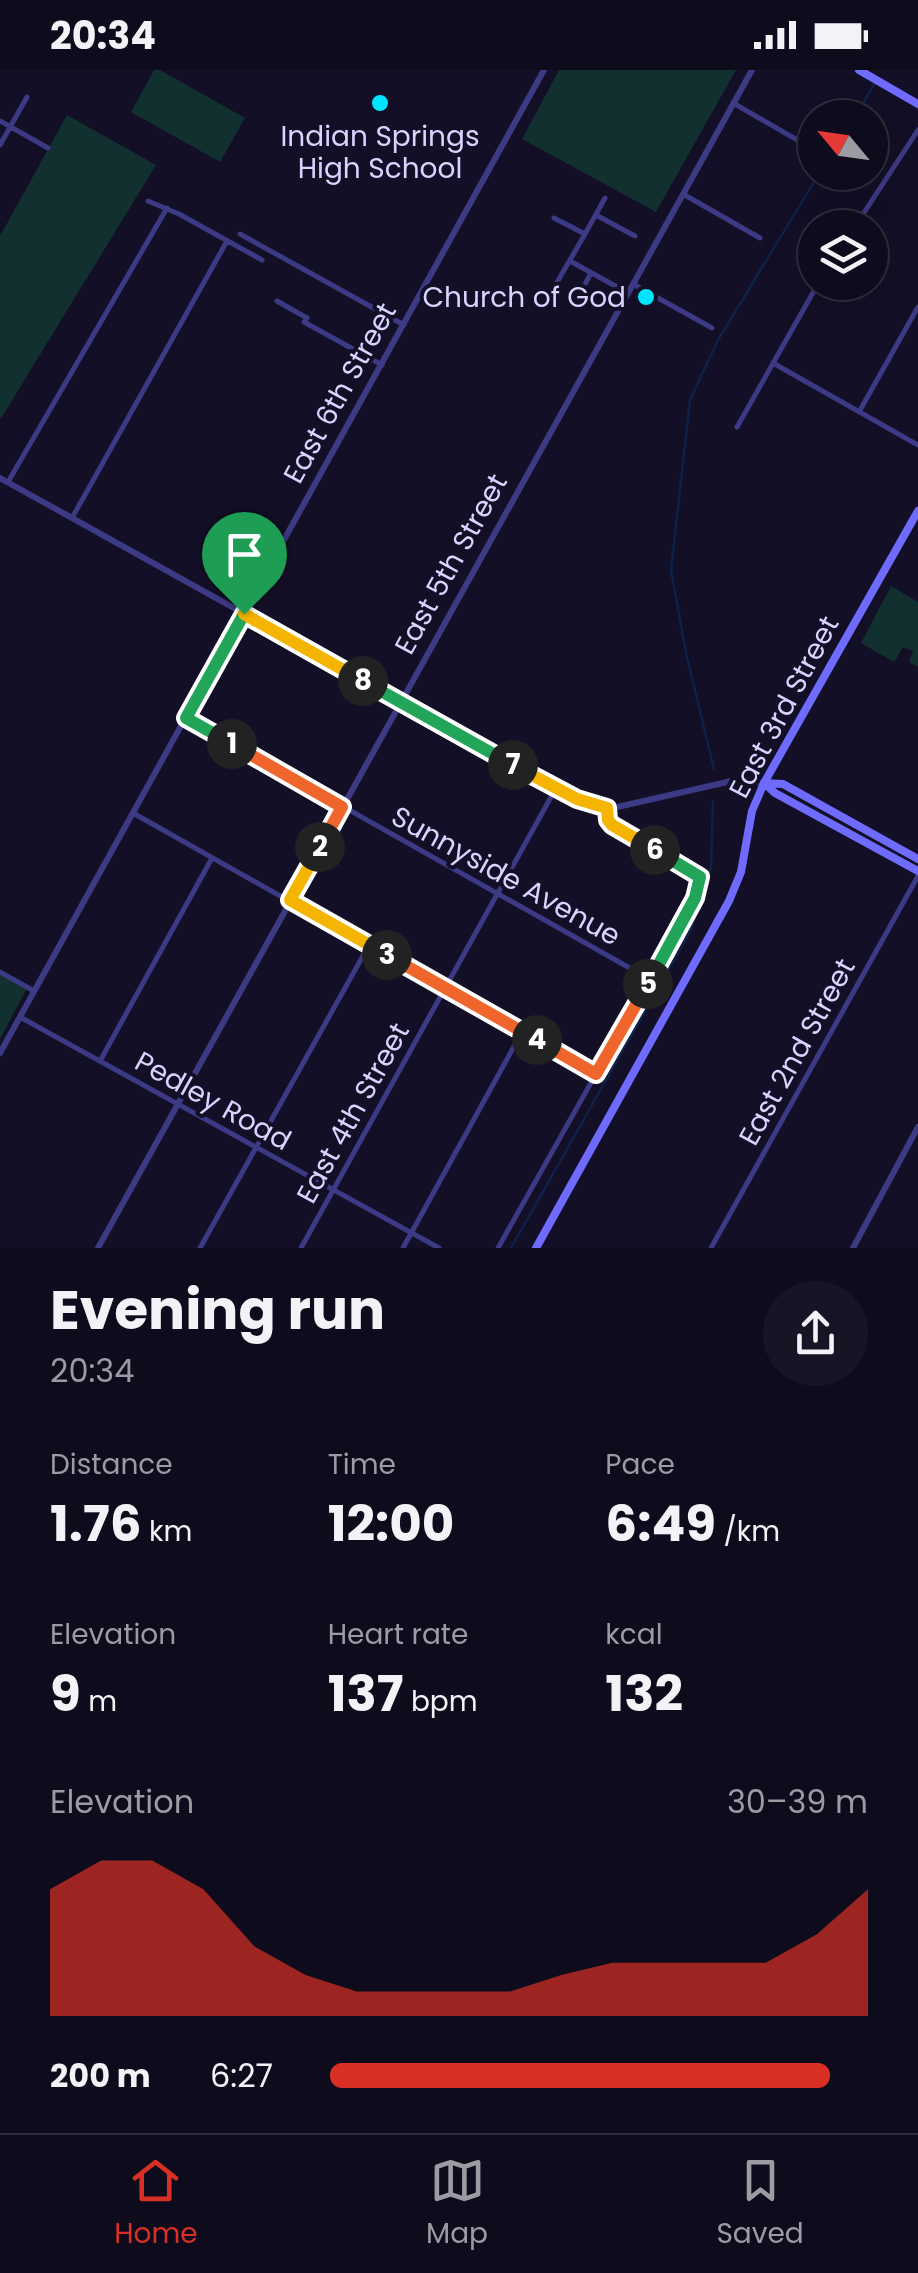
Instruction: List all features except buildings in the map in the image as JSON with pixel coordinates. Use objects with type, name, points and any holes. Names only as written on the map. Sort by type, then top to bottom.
[{"type":"main road","points":[[860,70],[918,104]]},
{"type":"main road","name":"East 3rd Street","points":[[536,1248],[729,901],[741,872],[752,811],[764,783],[918,511]]},
{"type":"main road","points":[[764,783],[783,784],[918,858]]},
{"type":"main road","points":[[764,783],[918,873]]},
{"type":"street","name":"East 6th Street","points":[[0,1053],[544,70]]},
{"type":"street","name":"East 5th Street","points":[[98,1248],[752,70]]},
{"type":"street","points":[[0,145],[27,97]]},
{"type":"street","points":[[733,104],[798,141]]},
{"type":"street","points":[[0,121],[48,148]]},
{"type":"street","points":[[866,210],[918,130]]},
{"type":"street","points":[[683,194],[760,238]]},
{"type":"street","points":[[552,291],[605,198]]},
{"type":"street","points":[[148,201],[262,260]]},
{"type":"street","points":[[8,482],[167,208]]},
{"type":"street","points":[[596,215],[635,236]]},
{"type":"street","points":[[554,218],[585,234]]},
{"type":"street","points":[[240,234],[404,325]]},
{"type":"street","points":[[72,518],[227,241]]},
{"type":"street","points":[[570,260],[628,293]]},
{"type":"street","points":[[575,302],[591,272]]},
{"type":"street","points":[[632,284],[712,328]]},
{"type":"street","points":[[737,427],[809,300]]},
{"type":"street","points":[[276,301],[307,318],[304,322],[382,365]]},
{"type":"street","points":[[860,412],[918,308]]},
{"type":"street","points":[[773,363],[918,445]]},
{"type":"street","points":[[0,478],[585,803],[607,808],[736,780],[764,783]]},
{"type":"street","name":"Sunnyside Avenue","points":[[186,718],[650,980]]},
{"type":"street","name":"East 4th Street","points":[[302,1248],[556,788]]},
{"type":"street","points":[[498,1248],[695,898],[700,877],[612,825],[607,808]]},
{"type":"street","points":[[133,813],[596,1074]]},
{"type":"street","points":[[100,1061],[212,857]]},
{"type":"street","name":"East 2nd Street","points":[[712,1248],[918,873]]},
{"type":"street","points":[[200,1248],[370,945]]},
{"type":"street","points":[[0,972],[34,991]]},
{"type":"street","name":"Pedley Road","points":[[20,1018],[440,1248]]},
{"type":"street","points":[[403,1248],[522,1032]]},
{"type":"street","points":[[852,1248],[918,1127]]},
{"type":"green space","points":[[154,70],[245,118],[220,162],[131,112]]},
{"type":"green space","points":[[559,70],[736,70],[656,212],[522,139]]},
{"type":"green space","points":[[67,115],[156,165],[0,420],[0,236]]},
{"type":"green space","points":[[891,586],[918,602],[918,667],[909,662],[913,651],[903,647],[894,662],[861,643]]},
{"type":"green space","points":[[0,974],[27,988],[0,1039]]},
{"type":"waterway","points":[[865,100],[875,83]]},
{"type":"waterway","points":[[714,769],[671,570],[690,400],[718,340],[809,190]]},
{"type":"waterway","points":[[511,1248],[691,930],[711,867],[713,802]]},
{"type":"place","name":"Indian Springs High School","points":[[380,103]]},
{"type":"place","name":"Church of God","points":[[646,297]]},
{"type":"route","points":[[244,614],[577,799],[607,808],[612,825],[700,877],[686,916],[596,1074],[290,900],[342,807],[186,718],[244,614]]}]
